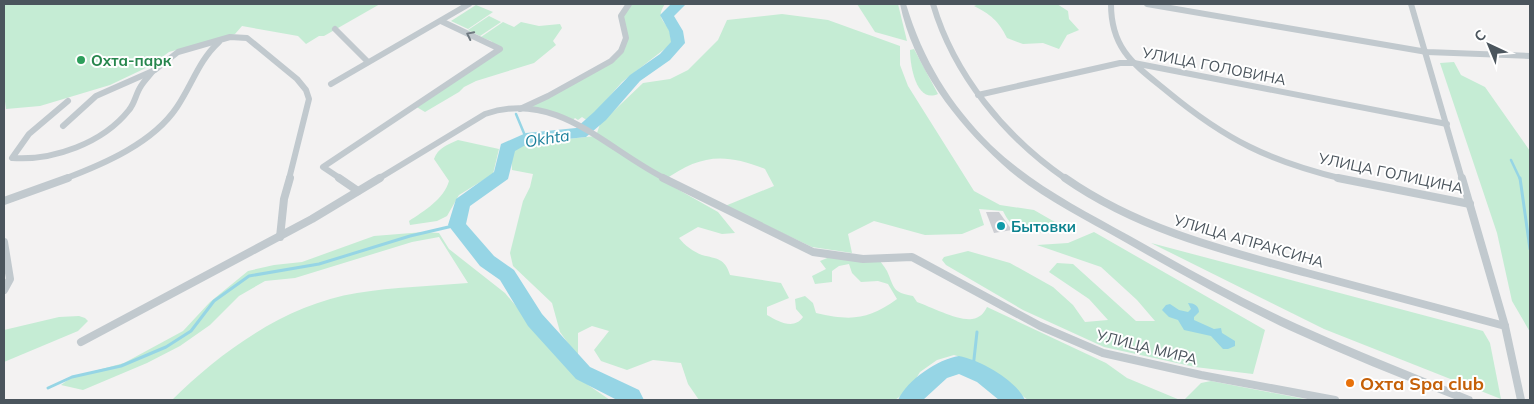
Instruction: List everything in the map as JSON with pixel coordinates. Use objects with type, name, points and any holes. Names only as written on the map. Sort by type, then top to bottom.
[{"type":"street","points":[[331,84],[469,4]]},
{"type":"street","points":[[81,342],[280,237],[485,114],[506,108],[520,109],[548,96],[611,61],[617,56],[626,38],[620,20],[621,12],[629,4]]},
{"type":"street","points":[[903,4],[908,24],[923,62],[946,99],[973,131],[1006,163],[1044,191],[1192,276],[1317,338],[1468,400]]},
{"type":"street","name":"УЛИЦА АПРАКСИНА","points":[[933,4],[936,20],[946,44],[978,95],[1044,162],[1082,190],[1125,214],[1210,247],[1505,326]]},
{"type":"street","name":"УЛИЦА ГОЛИЦИНА","points":[[1110,4],[1114,31],[1122,50],[1134,64],[1200,118],[1236,141],[1282,161],[1350,181],[1470,204]]},
{"type":"street","points":[[1147,4],[1426,52],[1530,56]]},
{"type":"street","points":[[1411,4],[1505,326],[1521,400]]},
{"type":"street","points":[[358,191],[323,167],[500,49],[441,21]]},
{"type":"street","points":[[335,29],[368,62]]},
{"type":"street","points":[[68,101],[34,129],[20,144],[12,158],[23,160],[62,152],[88,141],[129,109],[141,87],[155,70],[178,52],[235,36],[253,41],[306,90],[309,99],[284,199],[280,237]]},
{"type":"street","points":[[4,200],[76,173],[148,138],[162,126],[176,108],[205,54],[222,39]]},
{"type":"street","name":"УЛИЦА ГОЛОВИНА","points":[[978,95],[1120,63],[1134,64],[1447,124]]},
{"type":"street","points":[[63,126],[96,96],[155,70]]},
{"type":"street","name":"УЛИЦА МИРА","points":[[520,109],[558,115],[579,124],[657,175],[813,252],[862,259],[912,257],[1040,326],[1103,353],[1201,375],[1335,400]]},
{"type":"street","points":[[4,242],[10,279],[4,290]]},
{"type":"green space","name":"Охта-парк","points":[[4,4],[380,4],[324,36],[319,36],[306,44],[298,36],[242,26],[235,34],[169,52],[150,66],[110,85],[40,106],[6,109],[4,94]]},
{"type":"green space","points":[[629,4],[665,4],[661,15],[669,30],[671,44],[622,82],[588,121],[582,117],[578,120],[575,118],[573,120],[520,109],[611,61],[626,38],[620,20]]},
{"type":"green space","points":[[857,4],[898,4],[907,41],[875,32]]},
{"type":"green space","points":[[979,4],[1057,4],[1068,11],[1069,19],[1079,30],[1067,35],[1059,49],[1043,43],[1023,44],[1007,38],[994,19],[974,6]]},
{"type":"green space","points":[[476,5],[493,12],[468,29],[451,21]]},
{"type":"green space","points":[[782,14],[828,20],[900,46],[900,65],[908,86],[974,191],[1000,205],[1034,210],[1060,225],[1060,229],[1035,233],[1027,232],[1014,226],[1003,211],[979,209],[984,225],[962,234],[925,235],[874,221],[848,234],[852,253],[812,247],[725,206],[774,186],[765,169],[724,158],[700,161],[676,172],[663,181],[718,212],[735,233],[722,234],[698,227],[679,238],[689,248],[699,254],[720,260],[726,265],[730,275],[781,283],[789,298],[767,307],[767,315],[786,324],[795,323],[803,317],[796,309],[795,299],[805,296],[813,303],[816,313],[849,318],[868,315],[897,299],[888,284],[878,281],[861,282],[852,273],[849,264],[839,266],[832,271],[832,282],[815,284],[812,276],[826,269],[820,261],[832,256],[876,255],[887,271],[895,289],[901,293],[913,296],[917,302],[952,316],[966,319],[979,316],[987,307],[1106,363],[1127,378],[1180,400],[1028,400],[974,361],[954,355],[937,360],[920,372],[909,390],[895,400],[699,400],[688,384],[681,363],[653,360],[627,370],[601,361],[594,350],[609,331],[592,326],[578,333],[578,357],[560,332],[552,303],[513,266],[510,253],[523,201],[530,187],[533,174],[512,170],[511,151],[528,143],[596,136],[600,124],[643,83],[670,79],[688,70],[718,40],[727,20]]},
{"type":"green space","points":[[489,16],[501,22],[480,36],[468,30]]},
{"type":"green space","points":[[503,22],[514,27],[521,22],[539,26],[560,24],[562,28],[553,41],[556,45],[534,63],[476,81],[425,112],[415,106],[499,50],[491,41],[481,37]]},
{"type":"green space","points":[[914,49],[938,94],[930,96],[919,88],[911,65],[910,50]]},
{"type":"green space","points":[[1454,62],[1461,75],[1485,87],[1530,151],[1530,332],[1512,301],[1497,233],[1440,63]]},
{"type":"green space","points":[[458,140],[499,149],[493,174],[459,195],[447,216],[437,221],[410,225],[409,221],[433,204],[443,193],[449,181],[434,159],[440,149]]},
{"type":"green space","points":[[424,232],[439,233],[449,249],[505,293],[575,376],[610,400],[172,400],[212,364],[234,348],[257,332],[305,307],[357,293],[468,283],[439,237],[412,242],[295,278],[265,281],[239,296],[210,325],[180,346],[147,363],[83,390],[61,385],[72,377],[124,363],[183,331],[210,302],[248,271],[274,265],[302,262],[374,236]]},
{"type":"green space","points":[[1094,232],[1265,330],[1253,374],[1195,367],[1104,347],[1023,310],[946,265],[942,260],[944,257],[968,251],[1010,263],[1053,287],[1073,305],[1085,322],[1108,320],[1089,299],[1049,272],[1057,263],[1073,264],[1136,321],[1155,321],[1137,300],[1101,267],[1037,245],[1068,243]]},
{"type":"green space","points":[[1151,243],[1483,331],[1490,343],[1501,399],[1324,329]]},
{"type":"green space","points":[[79,316],[88,321],[78,331],[4,362],[4,330],[59,317]]},
{"type":"green space","points":[[1211,381],[1310,400],[1184,400],[1201,383]]},
{"type":"water","points":[[1188,303],[1196,305],[1199,310],[1194,320],[1214,329],[1221,328],[1222,333],[1235,341],[1235,346],[1223,349],[1211,336],[1184,330],[1178,320],[1169,317],[1162,310],[1166,305],[1170,304],[1179,310],[1188,312],[1191,309]]},
{"type":"building","name":"Бытовки","points":[[986,212],[999,212],[1012,230],[994,233]]},
{"type":"waterway","name":"Okhta","points":[[633,400],[631,397],[583,373],[535,320],[507,275],[487,261],[457,225],[462,203],[502,175],[507,148],[526,138],[580,133],[600,116],[635,78],[665,57],[678,43],[676,31],[667,15],[679,4]]},
{"type":"waterway","points":[[516,114],[526,138]]},
{"type":"waterway","points":[[1511,160],[1520,179]]},
{"type":"waterway","points":[[1520,178],[1530,249]]},
{"type":"waterway","points":[[48,388],[72,377],[121,366],[166,347],[191,331],[214,301],[249,276],[319,264],[410,236],[457,225]]},
{"type":"waterway","points":[[973,368],[977,332]]},
{"type":"waterway","name":"Okhta","points":[[909,400],[940,372],[951,366],[959,365],[976,370],[1014,400]]},
{"type":"place","name":"Охта-парк","points":[[81,60]]},
{"type":"place","name":"Бытовки","points":[[1001,226]]},
{"type":"place","name":"Охта Spa club","points":[[1350,383]]}]
